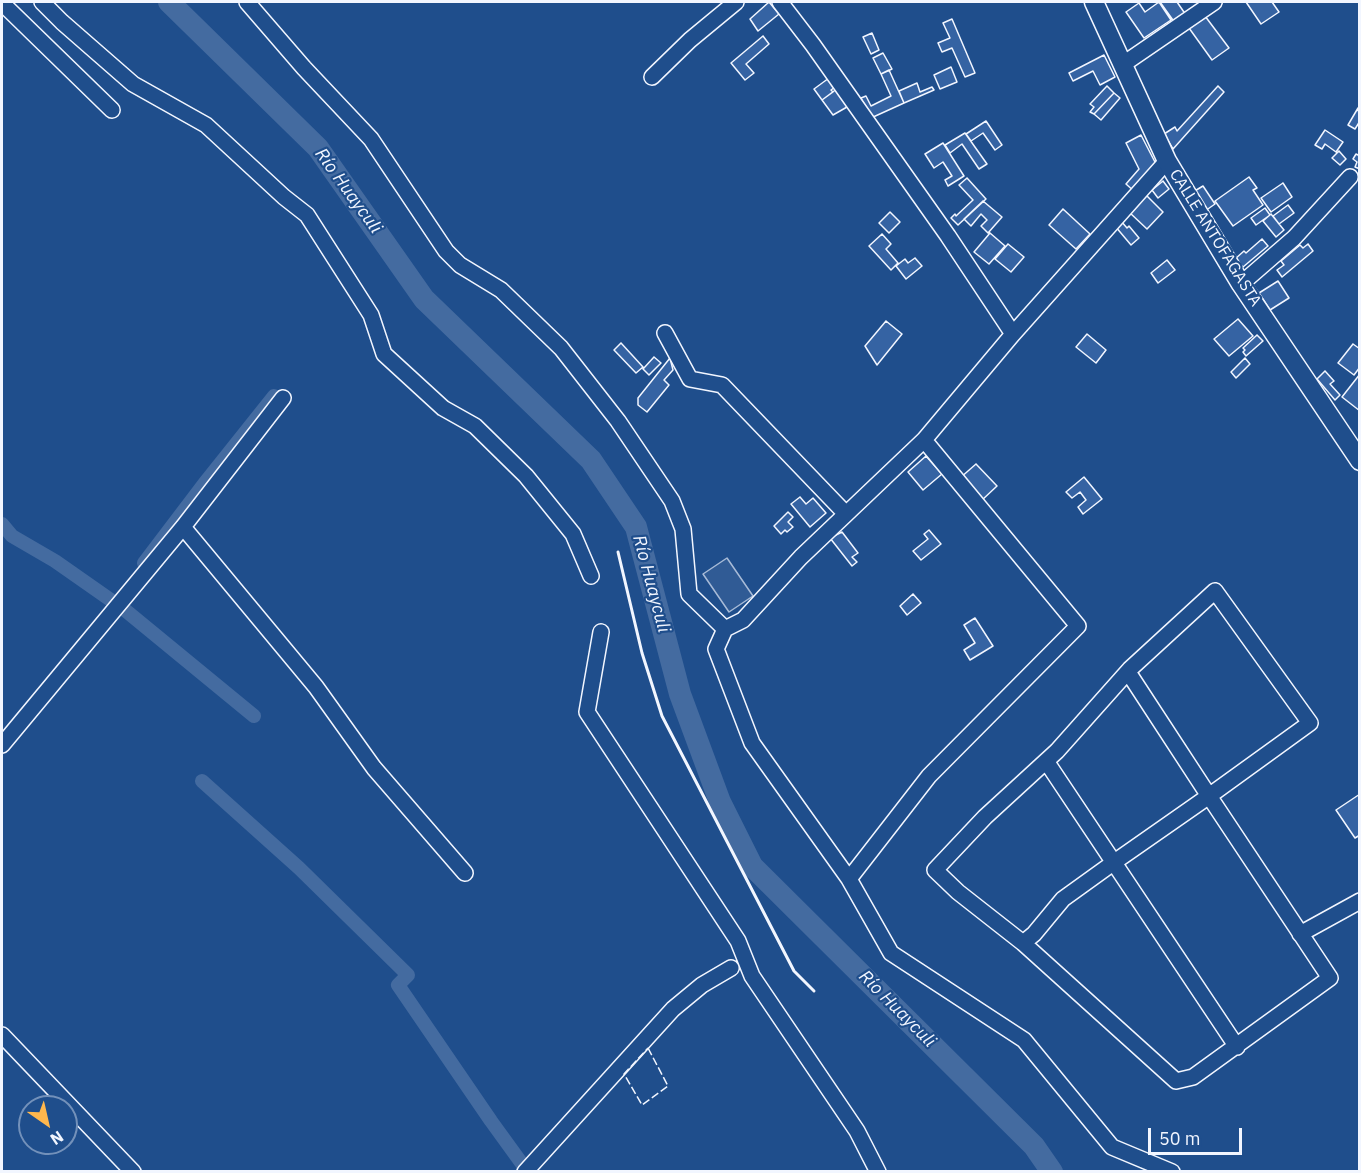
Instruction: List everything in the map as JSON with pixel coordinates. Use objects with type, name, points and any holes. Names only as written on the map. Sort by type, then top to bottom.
[{"type":"main road","name":"CALLE ANTOFAGASTA","points":[[1094,2],[1167,161],[1241,284],[1359,461]]},
{"type":"street","points":[[42,2],[133,84],[206,125],[284,197],[307,214],[371,315],[384,354],[443,408],[475,426],[526,476],[573,534],[591,576]]},
{"type":"street","points":[[247,2],[304,68],[371,139],[446,251],[460,265],[501,290],[561,348],[618,421],[672,501],[683,529],[689,594],[725,630]]},
{"type":"street","points":[[652,77],[690,40],[736,2]]},
{"type":"street","points":[[780,2],[948,236],[1013,334]]},
{"type":"street","points":[[1122,65],[1214,2]]},
{"type":"street","points":[[2,3],[111,110]]},
{"type":"street","points":[[1167,161],[1013,334],[924,440],[801,557],[743,620],[725,630],[716,649],[752,743],[849,879],[891,953],[1024,1040],[1112,1148],[1172,1172]]},
{"type":"street","points":[[1241,284],[1294,238],[1350,177]]},
{"type":"street","points":[[665,333],[690,379],[722,385],[846,514]]},
{"type":"street","points":[[2,745],[183,527],[283,398]]},
{"type":"street","points":[[849,879],[929,776],[1078,626],[924,440]]},
{"type":"street","points":[[183,527],[316,687],[374,768],[465,873]]},
{"type":"street","points":[[1023,943],[1063,899],[1209,796],[1310,723],[1215,591],[1128,672],[1046,762],[985,816],[935,870],[958,892],[1023,943],[1176,1081],[1193,1077],[1330,978],[1300,934],[1209,796],[1128,672]]},
{"type":"street","points":[[601,632],[587,712],[738,941],[752,976],[857,1131],[878,1172]]},
{"type":"street","points":[[1046,762],[1237,1047]]},
{"type":"street","points":[[1300,934],[1359,901]]},
{"type":"street","points":[[525,1172],[673,1009],[702,985],[731,968]]},
{"type":"street","points":[[2,1035],[133,1172]]},
{"type":"shaded area","points":[[727,558],[753,596],[729,612],[703,574]]},
{"type":"building","points":[[769,2],[779,14],[758,31],[750,19]]},
{"type":"building","points":[[1159,2],[1171,20],[1144,38],[1126,12],[1139,3],[1145,12]]},
{"type":"building","points":[[1160,2],[1177,2],[1186,15],[1175,23]]},
{"type":"building","points":[[1246,2],[1272,2],[1279,12],[1261,24]]},
{"type":"building","points":[[1205,16],[1229,48],[1212,60],[1189,28]]},
{"type":"building","points":[[952,19],[975,73],[965,77],[952,48],[942,52],[938,43],[950,38],[943,23]]},
{"type":"building","points":[[872,33],[879,50],[871,54],[863,37]]},
{"type":"building","points":[[763,36],[769,44],[746,64],[754,73],[745,80],[731,63]]},
{"type":"building","points":[[883,53],[892,69],[881,74],[873,58]]},
{"type":"building","points":[[1104,55],[1115,77],[1100,85],[1093,71],[1073,81],[1069,73]]},
{"type":"building","points":[[951,67],[957,82],[940,89],[934,75]]},
{"type":"building","points":[[889,70],[904,103],[871,118],[861,98],[866,96],[871,106],[891,96],[881,74]]},
{"type":"building","points":[[829,78],[838,85],[822,100],[814,89]]},
{"type":"building","points":[[917,83],[920,92],[932,87],[934,90],[904,103],[899,91]]},
{"type":"building","points":[[1107,86],[1114,93],[1094,114],[1090,112],[1094,107],[1090,104]]},
{"type":"building","points":[[1218,86],[1224,92],[1173,149],[1164,134],[1175,127],[1177,131]]},
{"type":"building","points":[[838,88],[847,100],[844,102],[847,107],[833,115],[822,100]]},
{"type":"building","points":[[1114,93],[1120,98],[1101,120],[1094,114]]},
{"type":"building","points":[[1358,108],[1360,121],[1355,129],[1348,125]]},
{"type":"building","points":[[986,121],[1002,145],[995,150],[983,133],[971,141],[966,134]]},
{"type":"building","points":[[1325,130],[1343,142],[1336,152],[1325,144],[1322,149],[1315,145]]},
{"type":"building","points":[[965,133],[987,164],[979,169],[962,144],[950,153],[945,145]]},
{"type":"building","points":[[1141,135],[1157,166],[1135,192],[1126,184],[1139,169],[1126,143]]},
{"type":"building","points":[[943,143],[964,176],[948,186],[945,180],[952,176],[943,162],[934,168],[925,154]]},
{"type":"building","points":[[1339,151],[1346,159],[1340,165],[1332,158]]},
{"type":"building","points":[[1356,154],[1360,156],[1360,169],[1355,167],[1357,162],[1353,159]]},
{"type":"building","points":[[1249,177],[1257,188],[1253,190],[1263,205],[1233,226],[1215,201]]},
{"type":"building","points":[[967,178],[986,199],[958,225],[951,218],[973,200],[959,185]]},
{"type":"building","points":[[1163,181],[1169,189],[1158,198],[1152,190]]},
{"type":"building","points":[[1283,183],[1292,197],[1271,212],[1261,198]]},
{"type":"building","points":[[1203,186],[1215,204],[1205,211],[1193,192]]},
{"type":"building","points":[[1146,195],[1163,212],[1147,229],[1129,212]]},
{"type":"building","points":[[983,201],[1002,217],[988,233],[981,226],[987,220],[981,214],[971,226],[964,219]]},
{"type":"building","points":[[1288,205],[1294,213],[1279,224],[1273,216]]},
{"type":"building","points":[[1265,208],[1270,215],[1256,225],[1251,218]]},
{"type":"building","points":[[1063,209],[1090,234],[1076,249],[1049,225]]},
{"type":"building","points":[[890,212],[900,222],[889,233],[879,223]]},
{"type":"building","points":[[1271,214],[1284,230],[1276,237],[1263,221]]},
{"type":"building","points":[[1121,221],[1127,228],[1129,226],[1139,238],[1131,245],[1115,226]]},
{"type":"building","points":[[990,233],[1005,246],[989,264],[974,252]]},
{"type":"building","points":[[882,234],[891,244],[886,249],[898,263],[891,270],[869,246]]},
{"type":"building","points":[[1262,239],[1268,246],[1243,267],[1235,259]]},
{"type":"building","points":[[1008,244],[1024,257],[1011,272],[995,259]]},
{"type":"building","points":[[1308,244],[1313,251],[1282,277],[1277,270],[1284,265],[1281,261],[1300,245],[1303,248]]},
{"type":"building","points":[[915,258],[922,266],[906,279],[896,266],[905,259],[908,263]]},
{"type":"building","points":[[1167,260],[1175,270],[1158,283],[1151,273]]},
{"type":"building","points":[[1278,281],[1289,298],[1270,310],[1259,293]]},
{"type":"building","points":[[1238,319],[1253,336],[1229,356],[1214,339]]},
{"type":"building","points":[[886,321],[902,334],[877,365],[865,346]]},
{"type":"building","points":[[1087,334],[1106,350],[1096,363],[1076,347]]},
{"type":"building","points":[[1257,335],[1263,341],[1246,356],[1243,348]]},
{"type":"building","points":[[621,343],[643,367],[636,373],[614,350]]},
{"type":"building","points":[[1353,344],[1360,349],[1360,367],[1354,375],[1338,363]]},
{"type":"building","points":[[654,357],[661,363],[649,375],[643,369]]},
{"type":"building","points":[[670,358],[673,370],[664,380],[669,385],[647,412],[638,405],[638,398]]},
{"type":"building","points":[[1245,358],[1250,364],[1236,378],[1231,372]]},
{"type":"building","points":[[1325,371],[1334,381],[1330,384],[1340,395],[1335,400],[1317,379]]},
{"type":"building","points":[[1360,374],[1360,411],[1342,397]]},
{"type":"building","points":[[926,456],[942,474],[923,490],[908,472]]},
{"type":"building","points":[[976,464],[997,486],[981,501],[960,478]]},
{"type":"building","points":[[1084,477],[1102,499],[1083,514],[1078,507],[1086,500],[1080,492],[1072,498],[1066,492]]},
{"type":"building","points":[[800,497],[806,504],[813,498],[826,513],[810,527],[791,504]]},
{"type":"building","points":[[788,512],[793,517],[788,522],[793,527],[781,534],[774,526]]},
{"type":"building","points":[[929,530],[941,544],[921,560],[913,551],[928,539],[924,534]]},
{"type":"building","points":[[842,532],[858,553],[852,557],[857,562],[852,566],[830,538]]},
{"type":"building","points":[[913,594],[921,603],[907,615],[900,606]]},
{"type":"building","points":[[975,618],[993,646],[970,660],[964,650],[975,643],[964,625]]},
{"type":"building","points":[[1360,794],[1360,835],[1355,838],[1336,810]]},
{"type":"waterway","name":"Río Huayculi","points":[[169,2],[318,148],[424,299],[591,460],[636,527],[680,694],[720,802],[752,866],[1034,1146],[1052,1172]]},
{"type":"waterway","points":[[144,563],[274,396]]},
{"type":"waterway","points":[[2,524],[12,536],[55,561],[115,603]]},
{"type":"waterway","points":[[125,610],[254,716]]},
{"type":"waterway","points":[[202,781],[299,868],[408,975],[398,985],[528,1172]]},
{"type":"fence","points":[[648,1048],[668,1086],[642,1105],[624,1074],[648,1048]]},
{"type":"wall","points":[[618,552],[642,653],[662,716],[794,971],[814,991]]}]
